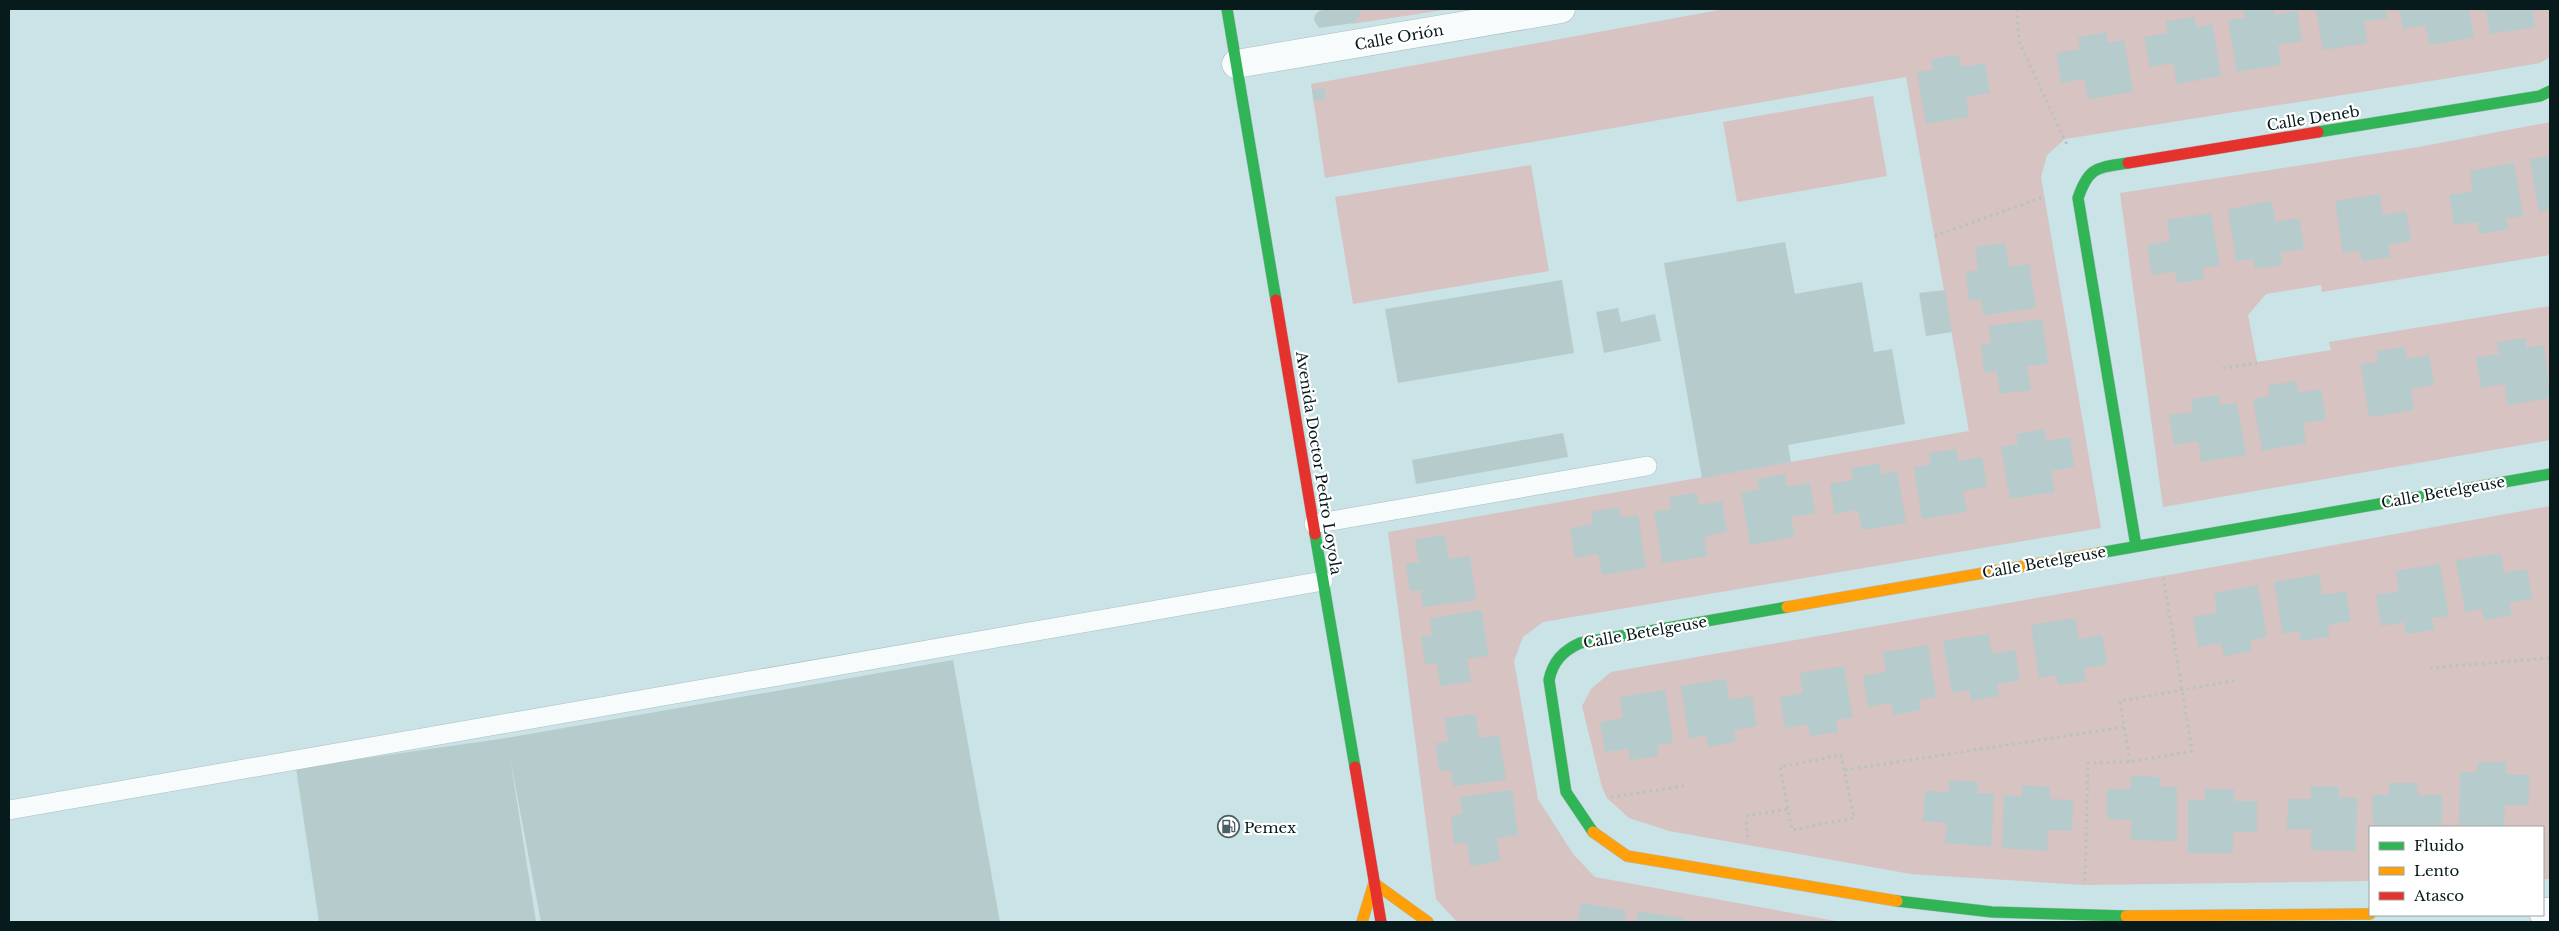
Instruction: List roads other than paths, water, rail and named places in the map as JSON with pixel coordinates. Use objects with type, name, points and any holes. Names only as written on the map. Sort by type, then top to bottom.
[{"type":"main road","name":"Avenida Doctor Pedro Loyola","points":[[1227,9],[1381,922]]},
{"type":"main road","name":"Calle Deneb","points":[[2136,546],[2078,198],[2084,181],[2097,168],[2540,96],[2550,91]]},
{"type":"main road","name":"Calle Betelgeuse","points":[[2369,914],[2186,920],[1992,912],[1887,900],[1627,856],[1590,830],[1566,792],[1549,680],[1551,668],[1567,649],[1580,643],[2550,474]]},
{"type":"main road","points":[[1362,922],[1374,884],[1428,922]]},
{"type":"street","name":"Calle Orión","points":[[1236,64],[1561,9]]},
{"type":"lane","points":[[1314,524],[1647,466]]},
{"type":"lane","points":[[9,810],[1323,581]]},
{"type":"place","name":"Pemex","points":[[1228,827]]}]
